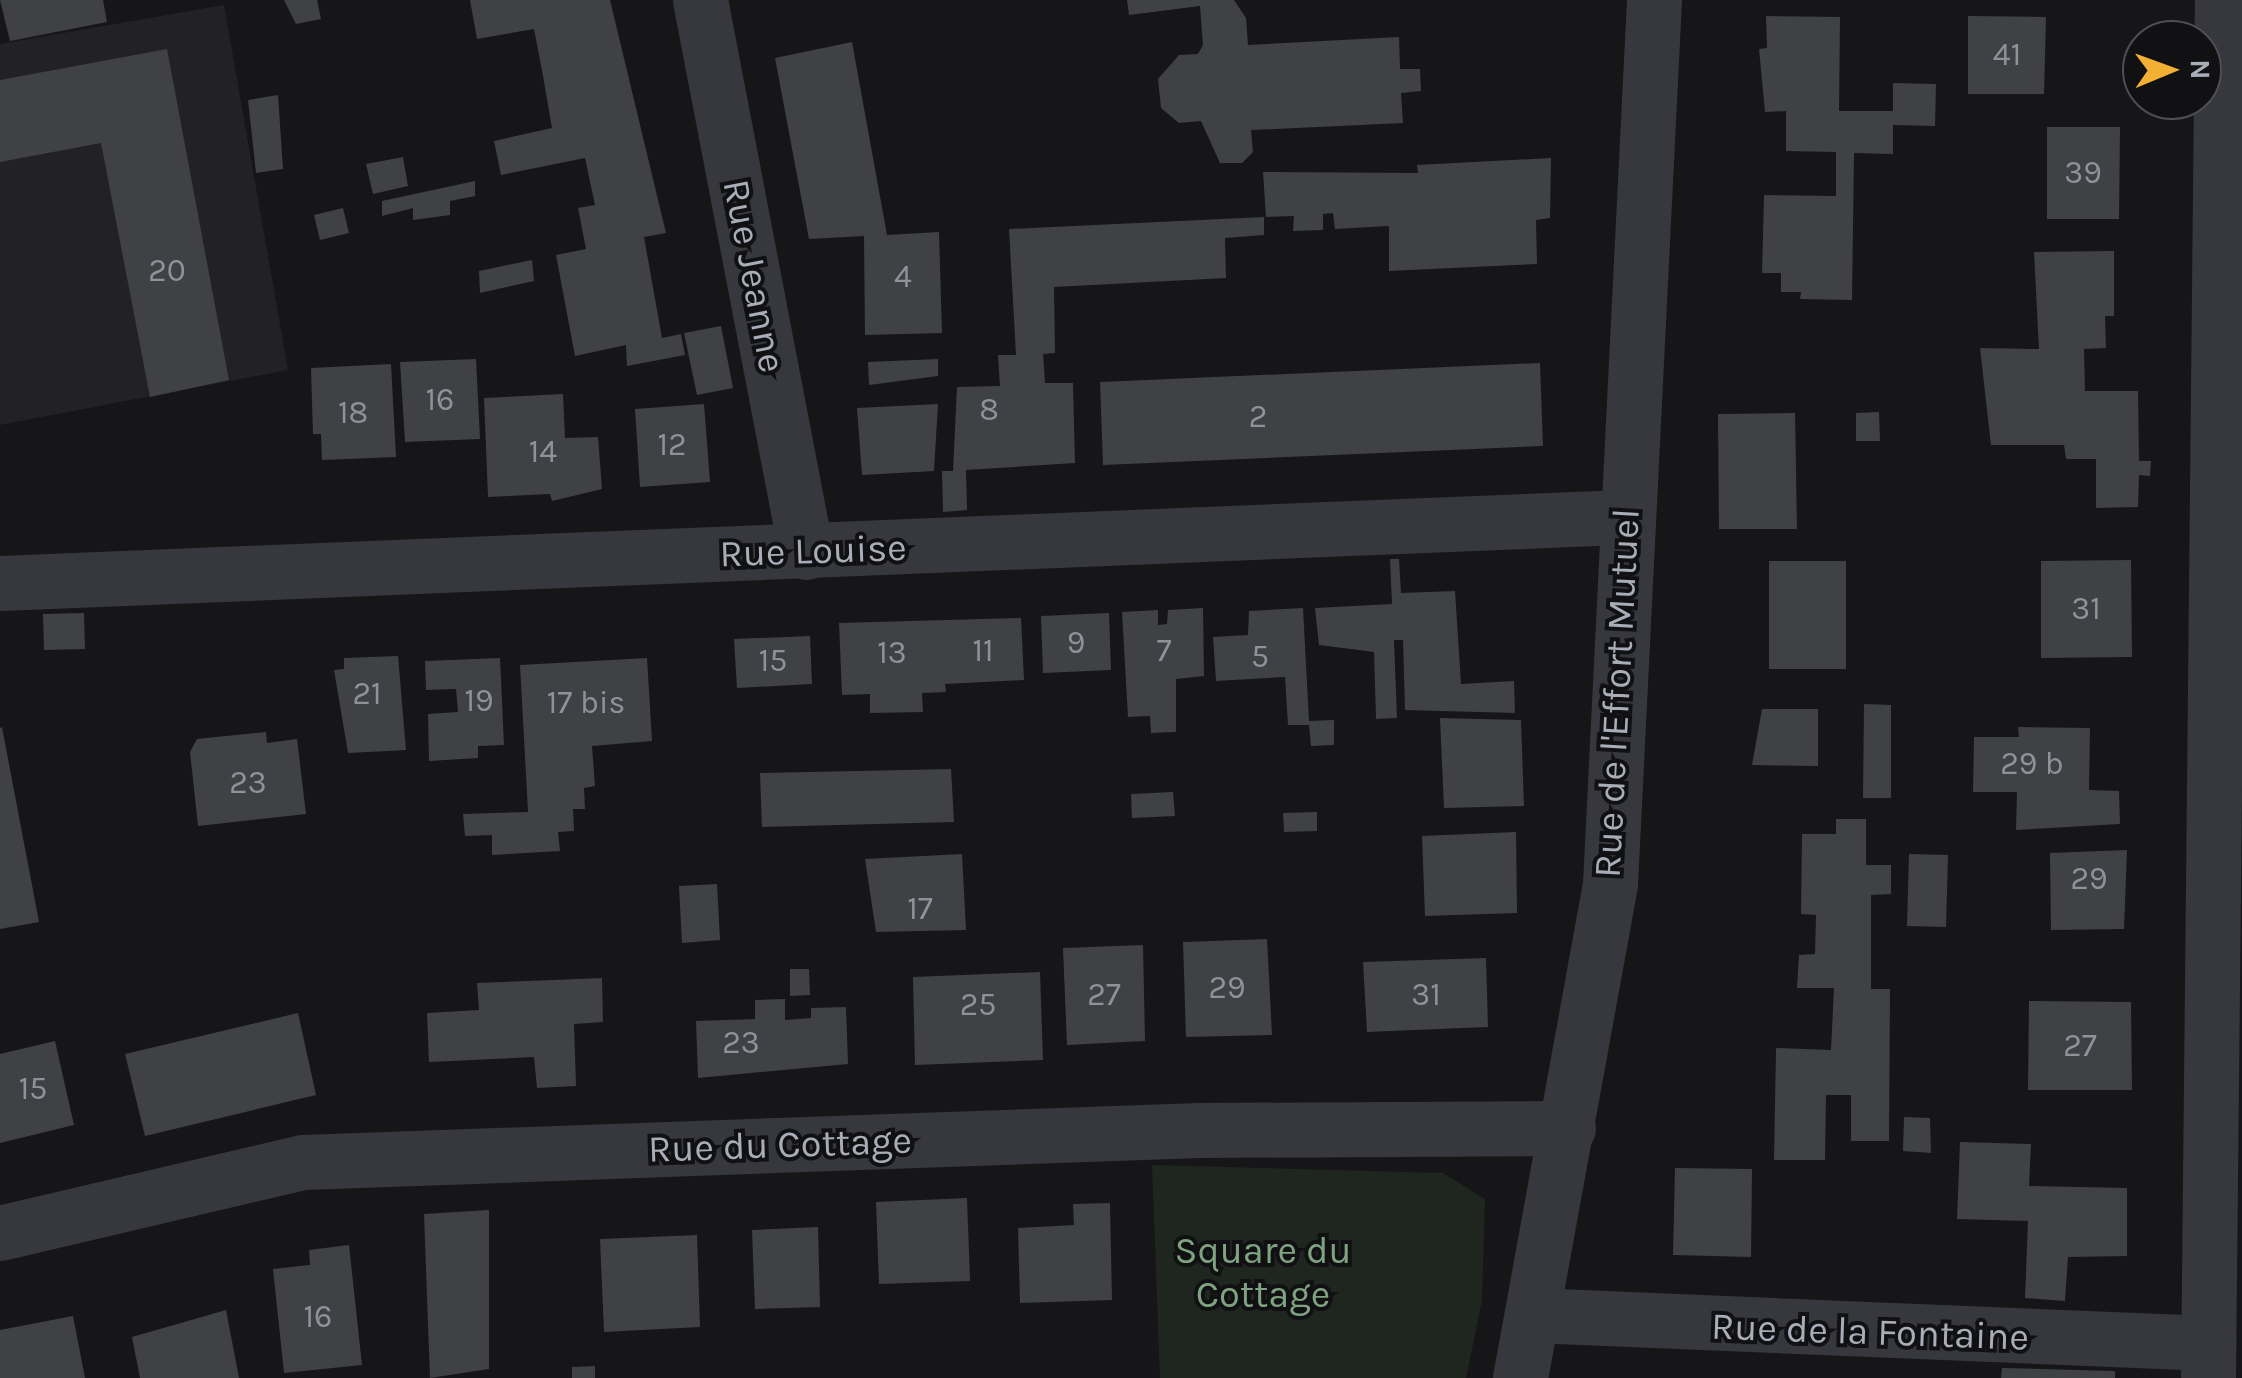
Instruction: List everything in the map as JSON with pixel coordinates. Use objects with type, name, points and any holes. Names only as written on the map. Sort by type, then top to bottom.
[{"type":"street","name":"Rue Jeanne","points":[[700,0],[806,552]]},
{"type":"street","name":"Rue de l'Effort Mutuel","points":[[1520,1378],[1610,884],[1625,517],[1654,0]]},
{"type":"street","points":[[2208,1361],[2222,0]]},
{"type":"street","name":"Rue Louise","points":[[0,583],[1625,517]]},
{"type":"street","name":"Rue du Cottage","points":[[0,1232],[302,1162],[1199,1130],[1568,1128]]},
{"type":"street","name":"Rue de la Fontaine","points":[[1534,1315],[2208,1361]]},
{"type":"shaded area","points":[[224,5],[288,370],[0,425],[0,44]]},
{"type":"green space","name":"Square du Cottage","points":[[1152,1165],[1443,1173],[1485,1199],[1482,1300],[1466,1378],[1160,1378]]},
{"type":"building","points":[[0,0],[103,0],[107,22],[10,41]]},
{"type":"building","points":[[284,0],[317,0],[321,19],[296,24]]},
{"type":"building","points":[[470,0],[610,0],[666,233],[644,237],[662,338],[681,334],[685,355],[627,366],[626,345],[575,356],[556,255],[586,249],[578,208],[595,205],[585,158],[501,175],[494,141],[552,128],[543,76],[534,29],[477,39]]},
{"type":"building","points":[[1127,0],[1234,0],[1246,18],[1248,45],[1399,37],[1400,69],[1420,69],[1421,91],[1401,93],[1403,123],[1251,130],[1253,152],[1242,163],[1220,163],[1201,121],[1179,123],[1161,108],[1158,79],[1179,55],[1198,54],[1203,45],[1200,6],[1129,15]]},
{"type":"building","points":[[1766,16],[1840,17],[1839,111],[1893,111],[1893,83],[1936,84],[1935,126],[1893,125],[1893,154],[1854,153],[1852,300],[1800,299],[1801,292],[1781,292],[1781,273],[1762,273],[1764,195],[1836,196],[1836,152],[1786,151],[1786,111],[1765,112],[1759,49],[1767,48]]},
{"type":"building","points":[[1968,16],[2046,17],[2044,94],[1968,94]]},
{"type":"building","points":[[852,42],[887,235],[939,232],[942,333],[865,335],[864,236],[809,239],[775,58]]},
{"type":"building","points":[[167,49],[229,380],[150,397],[101,143],[0,162],[0,80]]},
{"type":"building","points":[[278,95],[283,169],[256,173],[248,100]]},
{"type":"building","points":[[2047,127],[2120,127],[2119,219],[2047,219]]},
{"type":"building","points":[[403,157],[408,186],[373,194],[366,164]]},
{"type":"building","points":[[1551,158],[1550,218],[1536,220],[1537,264],[1389,271],[1389,226],[1335,229],[1333,213],[1323,214],[1323,230],[1293,231],[1294,216],[1266,217],[1263,172],[1418,173],[1417,165]]},
{"type":"building","points":[[475,181],[475,196],[450,201],[450,215],[413,220],[413,208],[382,216],[382,201]]},
{"type":"building","points":[[343,208],[349,233],[320,240],[314,215]]},
{"type":"building","points":[[1264,217],[1264,235],[1225,238],[1226,278],[1054,287],[1055,353],[1043,354],[1045,383],[1073,383],[1075,463],[966,470],[967,510],[943,512],[942,471],[953,471],[957,387],[1000,386],[998,355],[1016,355],[1009,229]]},
{"type":"building","points":[[2114,251],[2114,316],[2105,316],[2106,348],[2084,349],[2085,391],[2138,391],[2139,461],[2151,461],[2150,476],[2139,475],[2138,507],[2096,508],[2096,459],[2066,459],[2064,445],[1991,445],[1980,348],[2039,349],[2034,252]]},
{"type":"building","points":[[532,260],[534,281],[480,293],[479,271]]},
{"type":"building","points":[[721,326],[733,388],[697,395],[684,333]]},
{"type":"building","points":[[476,359],[480,439],[405,442],[400,362]]},
{"type":"building","points":[[938,359],[938,376],[869,385],[868,362]]},
{"type":"building","points":[[1540,363],[1543,446],[1103,465],[1100,382]]},
{"type":"building","points":[[391,364],[396,457],[322,460],[321,434],[313,434],[311,368]]},
{"type":"building","points":[[563,394],[565,438],[598,437],[602,489],[552,501],[550,494],[488,497],[484,398]]},
{"type":"building","points":[[704,404],[710,482],[640,487],[635,409]]},
{"type":"building","points":[[938,404],[934,471],[862,475],[857,408]]},
{"type":"building","points":[[1879,412],[1880,441],[1856,441],[1856,413]]},
{"type":"building","points":[[1795,413],[1797,529],[1719,529],[1718,414]]},
{"type":"building","points":[[1390,559],[1399,559],[1401,593],[1455,591],[1461,684],[1514,681],[1515,713],[1405,710],[1403,640],[1394,640],[1397,718],[1376,719],[1374,652],[1319,645],[1315,608],[1392,604]]},
{"type":"building","points":[[2131,560],[2132,657],[2041,658],[2041,561]]},
{"type":"building","points":[[1769,561],[1846,561],[1846,669],[1769,669]]},
{"type":"building","points":[[1203,608],[1204,676],[1176,679],[1176,732],[1151,733],[1150,716],[1128,717],[1122,612],[1158,610],[1158,625],[1167,624],[1168,610]]},
{"type":"building","points":[[1303,608],[1309,721],[1334,720],[1334,745],[1311,746],[1309,725],[1288,725],[1285,677],[1216,681],[1213,637],[1248,635],[1249,611]]},
{"type":"building","points":[[84,613],[85,649],[44,650],[43,614]]},
{"type":"building","points":[[1109,613],[1111,670],[1043,673],[1041,616]]},
{"type":"building","points":[[1021,618],[1024,680],[945,684],[946,692],[922,693],[923,712],[870,713],[870,694],[842,695],[839,623]]},
{"type":"building","points":[[810,636],[812,684],[737,688],[734,639]]},
{"type":"building","points":[[398,656],[406,750],[348,753],[334,670],[344,669],[344,658]]},
{"type":"building","points":[[500,658],[504,745],[478,746],[478,758],[429,761],[428,714],[458,712],[456,689],[426,690],[425,661]]},
{"type":"building","points":[[647,658],[652,741],[592,746],[595,786],[584,788],[585,809],[573,809],[574,831],[558,832],[560,851],[492,855],[492,835],[465,836],[463,814],[528,812],[520,665]]},
{"type":"building","points":[[1864,704],[1891,705],[1891,798],[1863,798]]},
{"type":"building","points":[[1762,709],[1818,709],[1818,766],[1752,765]]},
{"type":"building","points":[[1440,718],[1521,720],[1524,806],[1444,808]]},
{"type":"building","points":[[2018,727],[2090,728],[2089,790],[2119,791],[2120,824],[2016,830],[2017,792],[1973,792],[1974,737],[2019,737]]},
{"type":"building","points":[[0,728],[39,922],[0,929]]},
{"type":"building","points":[[266,732],[267,743],[297,739],[306,814],[198,826],[190,752],[197,739]]},
{"type":"building","points":[[951,769],[954,822],[762,827],[760,773]]},
{"type":"building","points":[[1173,792],[1175,816],[1132,818],[1131,794]]},
{"type":"building","points":[[1317,812],[1317,831],[1284,832],[1283,813]]},
{"type":"building","points":[[1836,819],[1866,819],[1866,865],[1891,865],[1891,894],[1871,895],[1871,989],[1890,989],[1889,1141],[1851,1141],[1851,1095],[1826,1095],[1825,1160],[1774,1160],[1776,1048],[1831,1050],[1834,988],[1797,988],[1799,955],[1815,954],[1816,915],[1801,914],[1802,834],[1836,834]]},
{"type":"building","points":[[1516,832],[1517,913],[1425,916],[1422,836]]},
{"type":"building","points":[[2127,850],[2124,929],[2051,930],[2050,853]]},
{"type":"building","points":[[962,854],[966,930],[876,932],[865,859]]},
{"type":"building","points":[[1909,854],[1948,855],[1946,927],[1907,926]]},
{"type":"building","points":[[717,884],[720,940],[682,943],[679,886]]},
{"type":"building","points":[[1267,939],[1272,1035],[1186,1037],[1183,942]]},
{"type":"building","points":[[1143,945],[1145,1041],[1067,1045],[1063,948]]},
{"type":"building","points":[[1486,958],[1488,1027],[1367,1032],[1363,962]]},
{"type":"building","points":[[790,969],[809,969],[810,995],[790,996]]},
{"type":"building","points":[[1040,972],[1043,1060],[915,1065],[913,977]]},
{"type":"building","points":[[602,978],[603,1022],[574,1024],[576,1086],[537,1088],[534,1057],[429,1062],[427,1013],[479,1010],[477,983]]},
{"type":"building","points":[[785,999],[785,1020],[811,1018],[811,1008],[846,1007],[848,1064],[698,1078],[696,1021],[755,1019],[755,1000]]},
{"type":"building","points":[[2029,1001],[2131,1002],[2132,1090],[2028,1090]]},
{"type":"building","points":[[298,1013],[316,1095],[145,1136],[125,1054]]},
{"type":"building","points":[[55,1041],[74,1125],[0,1143],[0,1054]]},
{"type":"building","points":[[1904,1117],[1930,1118],[1931,1153],[1903,1151]]},
{"type":"building","points":[[1960,1142],[2031,1144],[2029,1186],[2127,1188],[2127,1256],[2068,1257],[2065,1301],[2025,1298],[2028,1221],[1957,1219]]},
{"type":"building","points":[[1675,1168],[1752,1169],[1751,1257],[1673,1255]]},
{"type":"building","points":[[967,1198],[970,1281],[879,1284],[876,1202]]},
{"type":"building","points":[[1110,1203],[1112,1300],[1020,1303],[1018,1228],[1074,1225],[1073,1204]]},
{"type":"building","points":[[489,1210],[489,1369],[430,1378],[424,1214]]},
{"type":"building","points":[[818,1227],[820,1307],[755,1309],[752,1230]]},
{"type":"building","points":[[697,1235],[700,1327],[604,1332],[600,1239]]},
{"type":"building","points":[[349,1245],[362,1365],[284,1373],[273,1269],[310,1265],[309,1250]]},
{"type":"building","points":[[226,1310],[239,1378],[140,1378],[132,1337]]},
{"type":"building","points":[[73,1316],[85,1378],[0,1378],[0,1330]]},
{"type":"building","points":[[595,1366],[595,1378],[572,1378],[572,1367]]},
{"type":"building","points":[[2002,1368],[2115,1371],[2115,1378],[2001,1378]]}]
